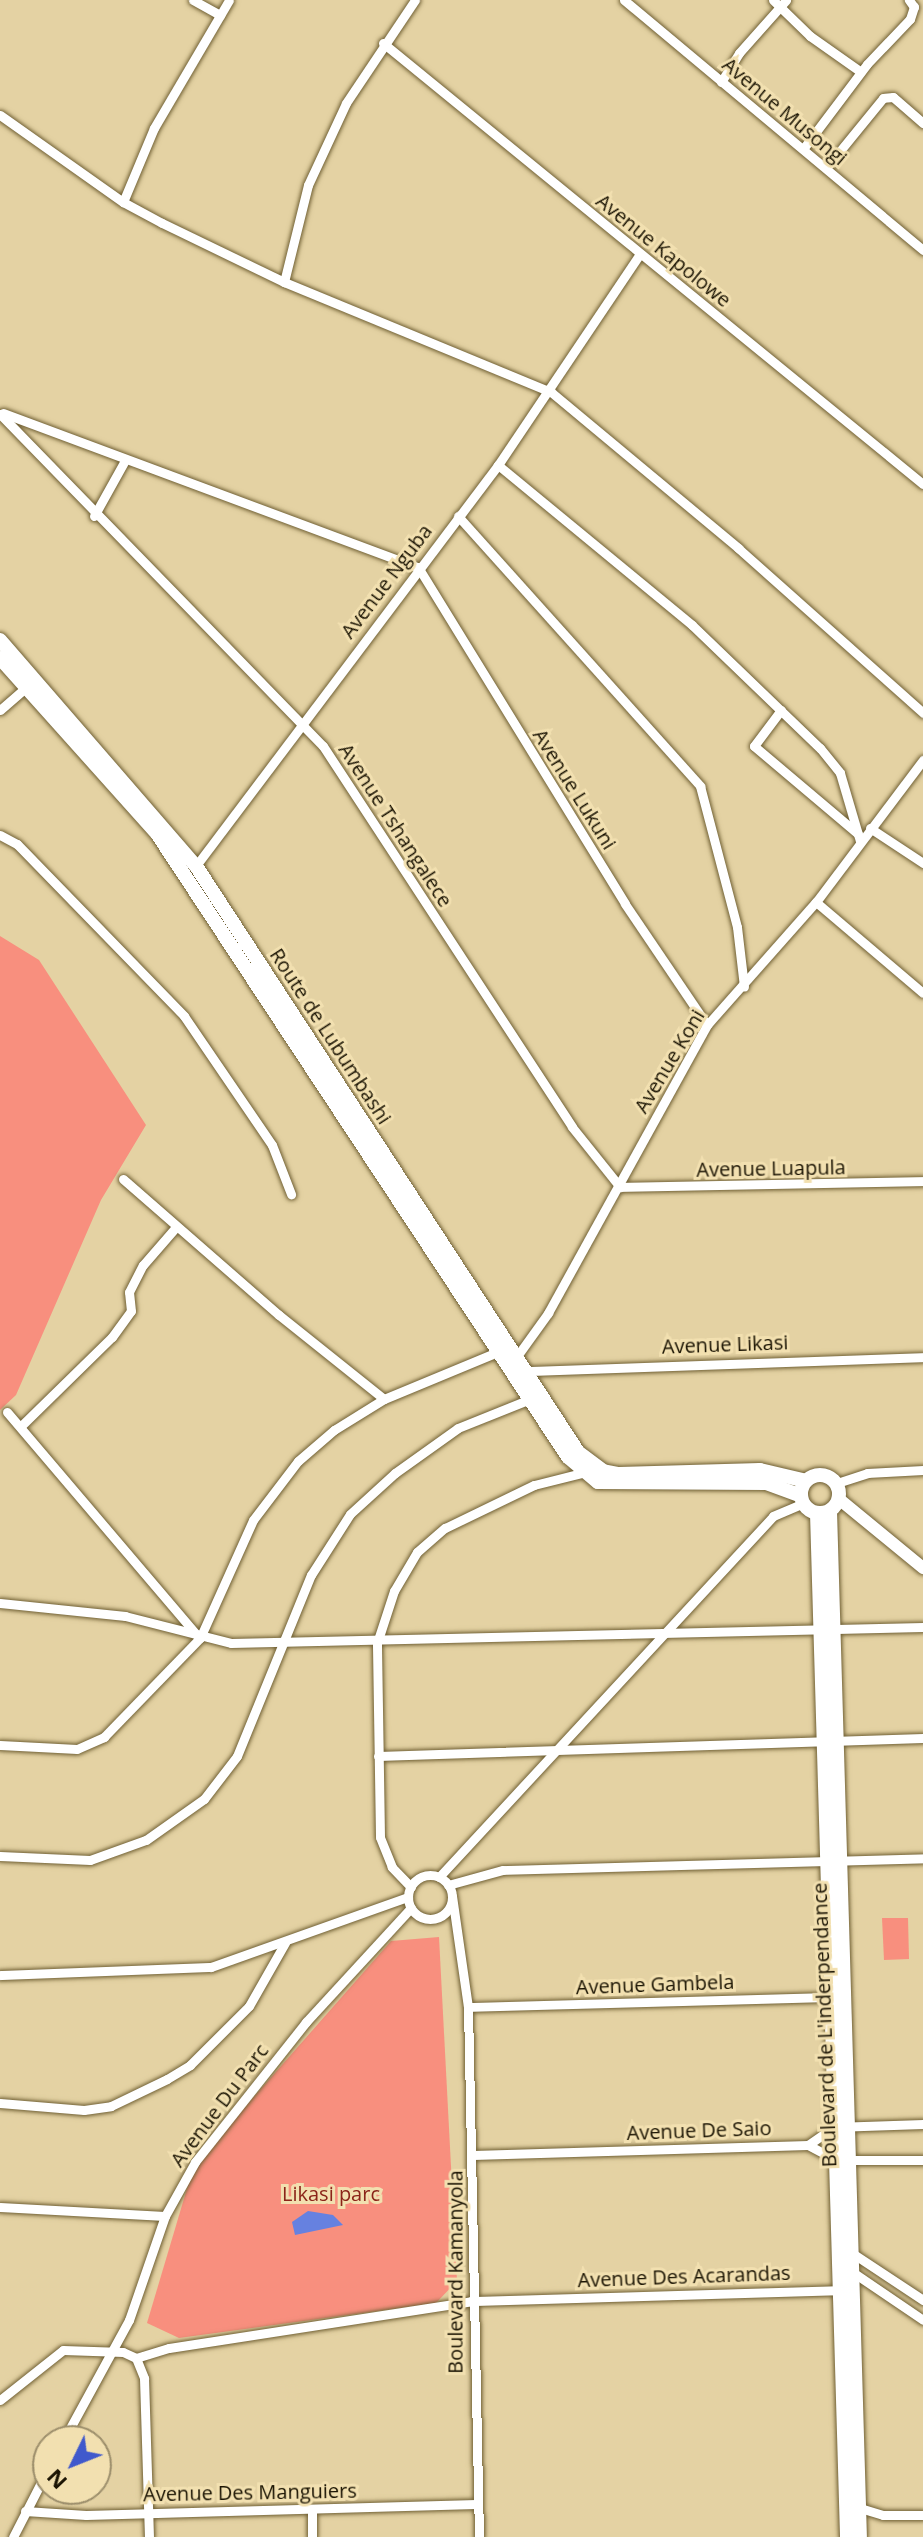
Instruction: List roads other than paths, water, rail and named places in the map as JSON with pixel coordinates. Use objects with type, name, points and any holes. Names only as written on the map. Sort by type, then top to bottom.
[{"type":"highway","name":"Route de Lubumbashi","points":[[0,640],[31,683],[191,871],[510,1354],[530,1399],[595,1474]]},
{"type":"highway","name":"Route de Lubumbashi","points":[[0,658],[31,683]]},
{"type":"highway","name":"Route de Lubumbashi","points":[[510,1354],[528,1371],[595,1474]]},
{"type":"highway","points":[[595,1474],[760,1470],[828,1508]]},
{"type":"highway","points":[[803,1493],[817,1475],[837,1483]]},
{"type":"highway","name":"Boulevard de L'inderpendance","points":[[837,1483],[828,1508],[824,1631],[842,2160],[860,2537]]},
{"type":"highway","name":"Boulevard de L'inderpendance","points":[[847,2537],[841,2290],[848,2269]]},
{"type":"main road","points":[[828,1508],[923,1568]]},
{"type":"street","points":[[193,0],[220,15]]},
{"type":"street","points":[[123,202],[154,128],[229,0]]},
{"type":"street","points":[[284,282],[308,185],[346,103],[383,43],[415,0]]},
{"type":"street","name":"Avenue Musongi","points":[[624,0],[923,250]]},
{"type":"street","points":[[803,149],[861,72],[914,14],[909,0]]},
{"type":"street","points":[[721,82],[780,2],[861,72]]},
{"type":"street","name":"Avenue Kapolowe","points":[[383,43],[923,484]]},
{"type":"street","points":[[826,168],[883,98],[893,97],[923,123]]},
{"type":"street","points":[[0,115],[123,202],[284,282],[551,392],[738,548],[923,713]]},
{"type":"street","name":"Avenue Nguba","points":[[191,871],[498,465],[551,392],[605,302],[640,254]]},
{"type":"street","points":[[0,413],[124,462],[418,567]]},
{"type":"street","name":"Avenue Tshangalece","points":[[0,413],[94,516],[323,746],[572,1127],[620,1187]]},
{"type":"street","points":[[94,516],[124,462]]},
{"type":"street","points":[[498,465],[692,625],[781,710],[840,773],[859,837]]},
{"type":"street","points":[[458,516],[700,786],[737,927],[744,987]]},
{"type":"street","name":"Avenue Lukuni","points":[[418,567],[625,904],[707,1025]]},
{"type":"street","points":[[0,710],[31,683]]},
{"type":"street","points":[[781,710],[754,746],[859,837]]},
{"type":"street","name":"Avenue Koni","points":[[510,1354],[620,1187],[707,1025],[752,978],[816,902],[859,837],[870,828],[923,760]]},
{"type":"street","points":[[870,828],[923,863]]},
{"type":"street","points":[[0,835],[17,844],[184,1016],[272,1145],[291,1194]]},
{"type":"street","points":[[816,902],[923,993]]},
{"type":"street","points":[[123,1179],[176,1227],[384,1399]]},
{"type":"street","name":"Avenue Luapula","points":[[620,1187],[923,1181]]},
{"type":"street","points":[[21,1426],[112,1337],[131,1311],[129,1292],[143,1265],[176,1227]]},
{"type":"street","points":[[0,1745],[77,1749],[104,1737],[200,1638],[253,1520],[298,1461],[384,1399],[421,1381],[510,1354]]},
{"type":"street","name":"Avenue Likasi","points":[[528,1371],[544,1367],[923,1357]]},
{"type":"street","points":[[0,1856],[90,1860],[146,1840],[179,1820],[204,1799],[237,1756],[311,1575],[365,1497],[458,1428],[530,1399]]},
{"type":"street","points":[[7,1412],[200,1638]]},
{"type":"street","points":[[837,1483],[867,1473],[923,1470]]},
{"type":"street","points":[[0,1975],[211,1967],[410,1897],[423,1877],[439,1877],[448,1885],[452,1896],[445,1913],[433,1919],[410,1897],[392,1867],[380,1837],[377,1643],[394,1591],[417,1552],[445,1528],[534,1485],[595,1474]]},
{"type":"street","points":[[439,1877],[773,1516],[803,1493]]},
{"type":"street","points":[[0,1603],[125,1616],[200,1638],[283,1644],[923,1627]]},
{"type":"street","points":[[378,1756],[923,1738]]},
{"type":"street","points":[[448,1885],[503,1870],[833,1858],[923,1858]]},
{"type":"street","name":"Boulevard Kamanyola","points":[[452,1896],[468,2007],[473,2155],[471,2301],[479,2537]]},
{"type":"street","name":"Avenue Du Parc","points":[[72,2425],[133,2310],[165,2216],[195,2162],[236,2105],[410,1897]]},
{"type":"street","points":[[0,2103],[84,2110],[111,2106],[167,2079],[190,2065],[249,2006],[285,1943]]},
{"type":"street","name":"Avenue Gambela","points":[[468,2007],[837,1997]]},
{"type":"street","points":[[808,2145],[841,2127],[923,2124]]},
{"type":"street","name":"Avenue De Saio","points":[[473,2155],[808,2145],[842,2160],[923,2160]]},
{"type":"street","points":[[0,2207],[165,2216]]},
{"type":"street","points":[[0,2215],[19,2209]]},
{"type":"street","points":[[848,2250],[923,2300]]},
{"type":"street","points":[[848,2269],[923,2320]]},
{"type":"street","name":"Avenue Des Acarandas","points":[[136,2358],[182,2346],[471,2301],[841,2290]]},
{"type":"street","points":[[0,2400],[63,2350],[111,2355],[123,2352],[136,2358],[144,2378],[149,2537]]},
{"type":"street","points":[[13,2537],[32,2498]]},
{"type":"street","name":"Avenue Des Manguiers","points":[[25,2511],[312,2511],[476,2504]]},
{"type":"street","points":[[860,2508],[883,2515],[923,2515]]},
{"type":"street","points":[[312,2511],[312,2537]]},
{"type":"water","points":[[308,2211],[333,2215],[343,2225],[295,2235],[292,2222]]},
{"type":"park label","name":"Likasi parc","points":[[331,2193]]}]
